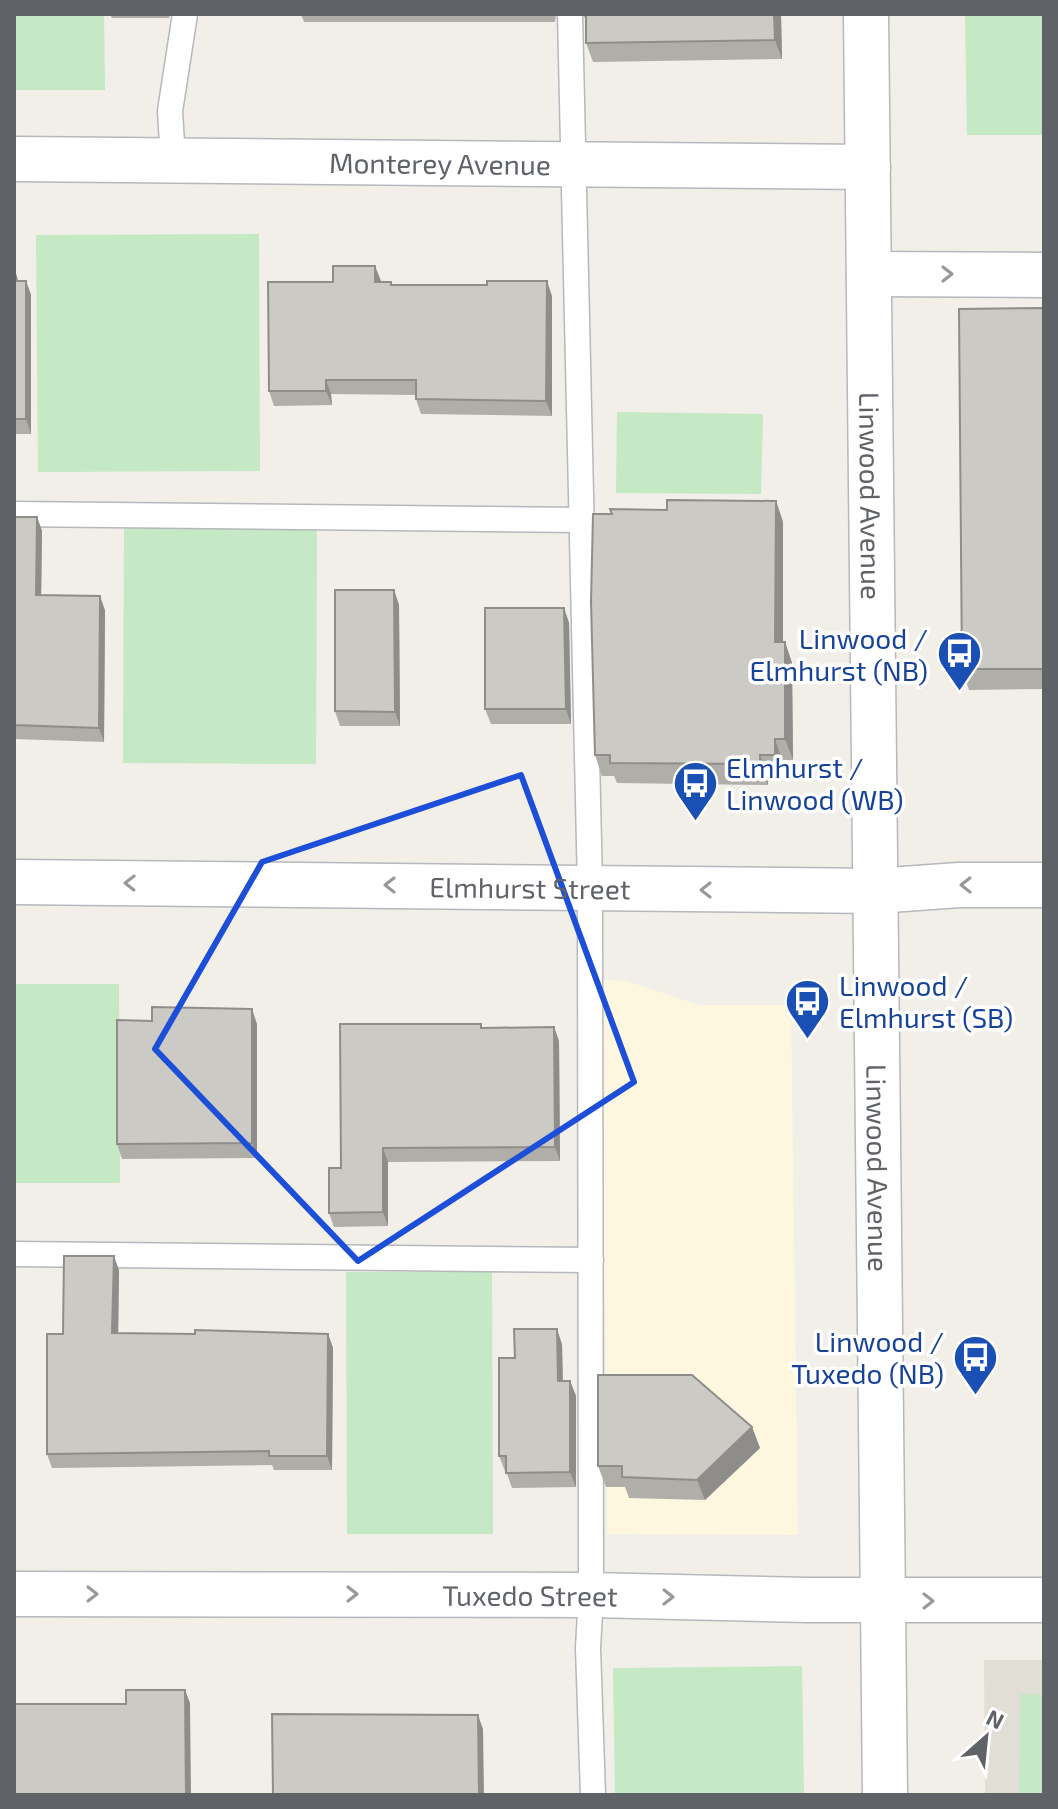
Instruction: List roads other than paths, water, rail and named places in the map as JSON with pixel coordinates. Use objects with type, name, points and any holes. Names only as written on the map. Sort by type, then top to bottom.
[{"type":"street","name":"Linwood Avenue","points":[[866,14],[885,1795]]},
{"type":"street","name":"Monterey Avenue","points":[[14,159],[868,167]]},
{"type":"street","points":[[869,274],[1044,275]]},
{"type":"street","name":"Elmhurst Street","points":[[14,882],[876,891],[959,885],[1044,885]]},
{"type":"street","name":"Tuxedo Street","points":[[14,1594],[1044,1600]]},
{"type":"lane","points":[[173,160],[170,111],[185,14]]},
{"type":"lane","points":[[570,14],[590,887],[591,1595],[588,1648],[593,1795]]},
{"type":"lane","points":[[14,514],[581,520]]},
{"type":"lane","points":[[14,1254],[591,1260]]},
{"type":"place","name":"Linwood / Elmhurst (NB)","points":[[959,693]]},
{"type":"place","name":"Elmhurst / Linwood (WB)","points":[[695,822]]},
{"type":"place","name":"Linwood / Elmhurst (SB)","points":[[808,1040]]},
{"type":"place","name":"Linwood / Tuxedo (NB)","points":[[975,1396]]}]
